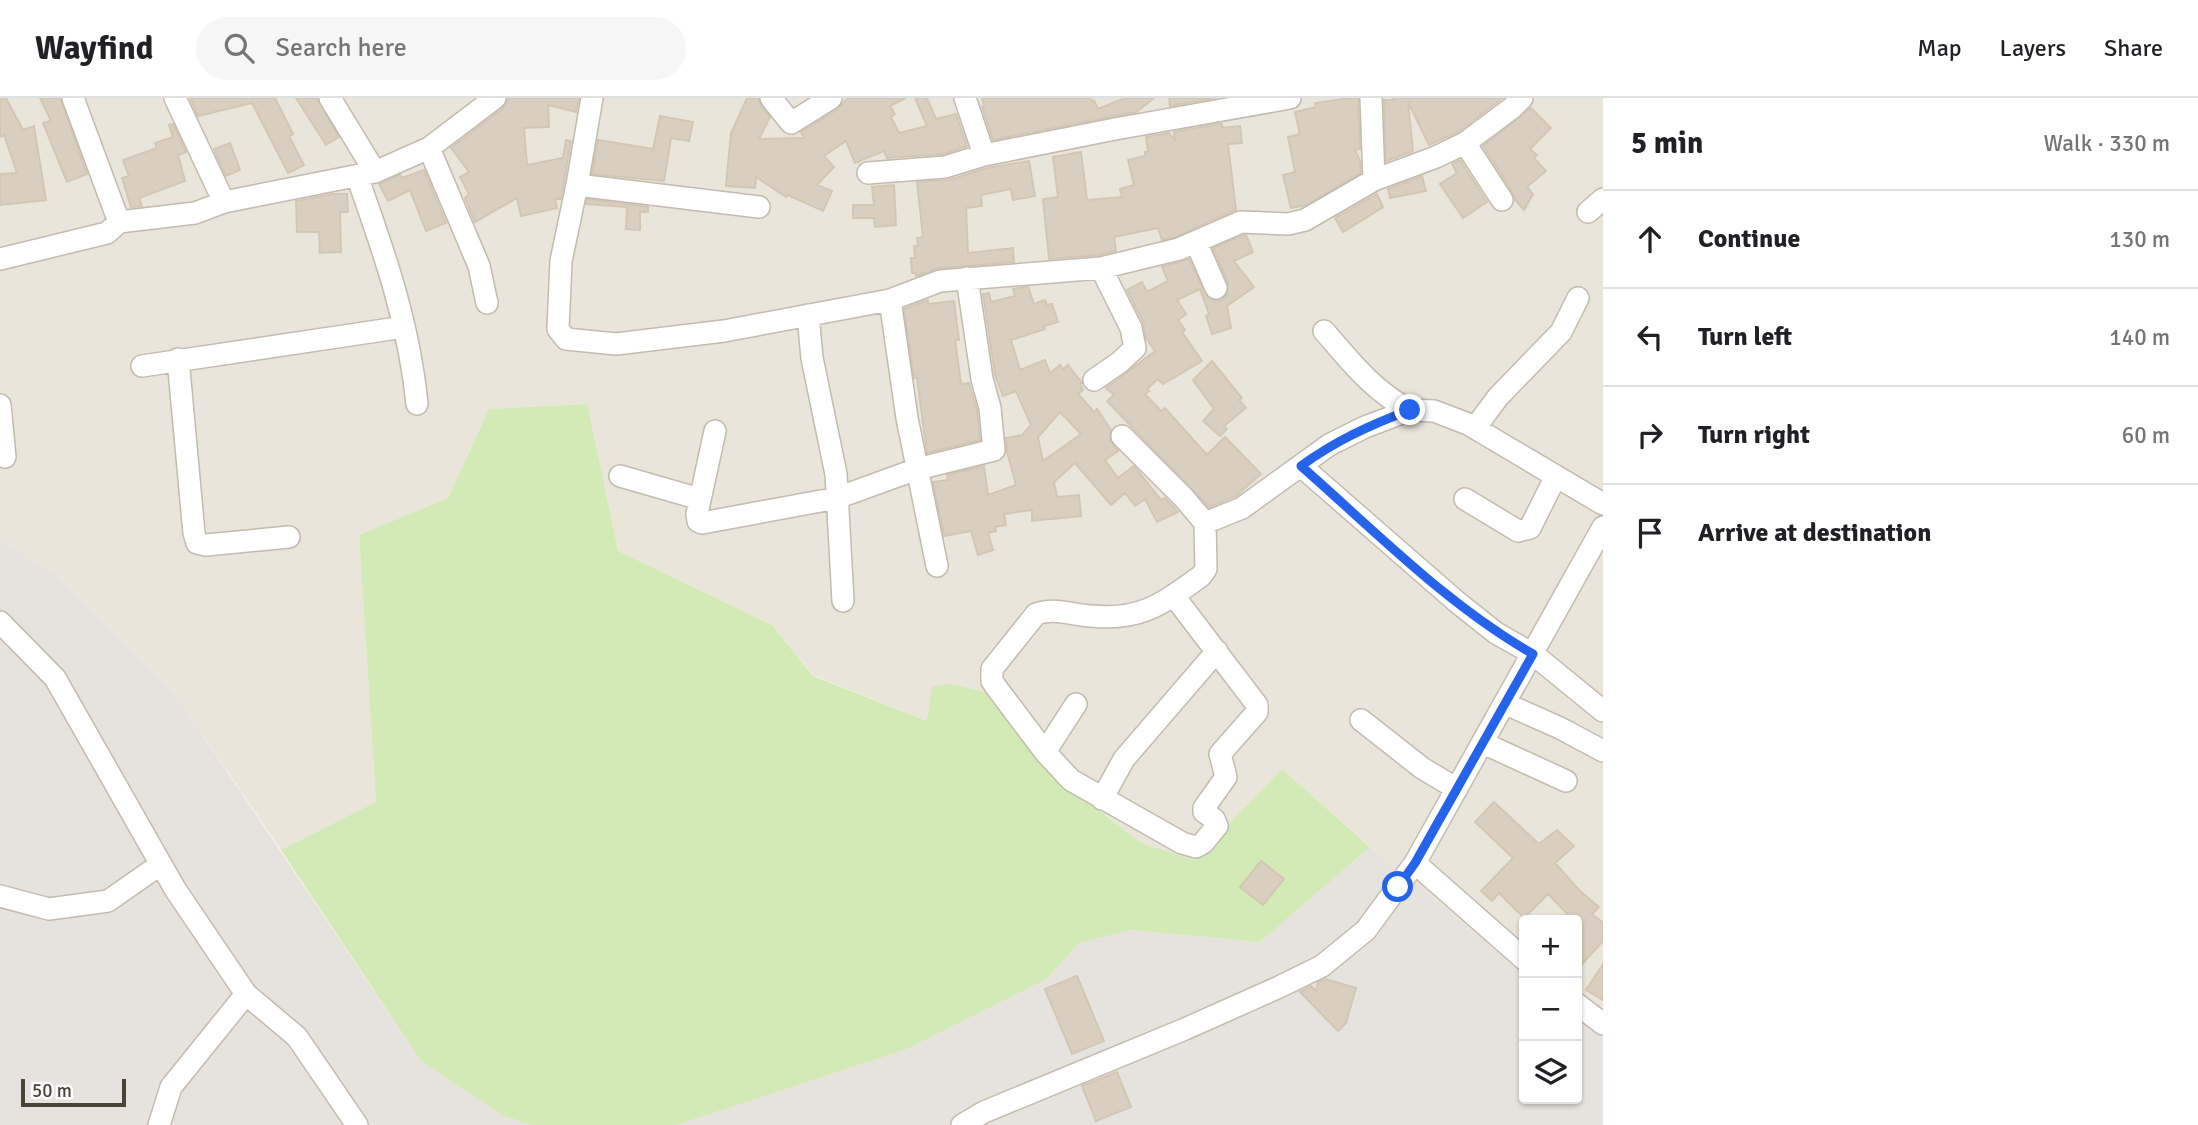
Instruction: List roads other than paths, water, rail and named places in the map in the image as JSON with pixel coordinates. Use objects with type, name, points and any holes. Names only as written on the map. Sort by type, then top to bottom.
[{"type":"street","points":[[73,98],[120,222]]},
{"type":"street","points":[[175,98],[224,202]]},
{"type":"street","points":[[330,98],[366,174],[414,368],[417,404]]},
{"type":"street","points":[[0,258],[107,233],[120,222],[195,213],[224,202],[366,174],[429,148],[495,98]]},
{"type":"street","points":[[592,98],[561,261],[558,329],[566,339],[616,344],[724,331],[890,300],[940,281],[1101,268],[1179,248],[1241,222],[1288,224],[1305,220],[1374,180],[1465,143],[1522,98]]},
{"type":"street","points":[[771,98],[791,123],[831,98]]},
{"type":"street","points":[[965,98],[985,155]]},
{"type":"street","points":[[868,173],[945,167],[985,155],[1290,98]]},
{"type":"street","points":[[1371,98],[1374,180]]},
{"type":"street","points":[[1465,143],[1502,200]]},
{"type":"street","points":[[429,148],[479,266],[487,303]]},
{"type":"street","points":[[577,185],[759,207]]},
{"type":"street","points":[[1196,242],[1216,288]]},
{"type":"street","points":[[1094,380],[1135,348],[1131,328],[1101,268]]},
{"type":"street","points":[[715,431],[697,520],[702,523],[837,498],[917,469],[993,450],[990,408],[982,379],[967,278]]},
{"type":"street","points":[[1475,428],[1498,397],[1561,332],[1578,298]]},
{"type":"street","points":[[890,300],[907,418],[937,566]]},
{"type":"street","points":[[808,315],[812,358],[836,474],[843,601]]},
{"type":"street","points":[[142,366],[404,327]]},
{"type":"street","points":[[1324,331],[1367,380],[1394,402],[1410,410]]},
{"type":"street","points":[[178,359],[197,543],[205,545],[289,537]]},
{"type":"street","points":[[0,405],[5,457]]},
{"type":"street","points":[[1205,523],[1242,508],[1329,445],[1365,426],[1410,410],[1434,411],[1475,428],[1603,505]]},
{"type":"street","points":[[1122,436],[1205,523],[1206,569],[1162,604],[1133,616],[1092,617],[1052,611],[1036,614],[992,670],[991,675],[996,687],[1045,752],[1070,780],[1182,843],[1196,847],[1203,843],[1217,826],[1204,812],[1205,804],[1226,777],[1220,754],[1256,712],[1254,699],[1174,596]]},
{"type":"street","points":[[1301,466],[1457,602],[1496,633],[1533,654],[1603,711]]},
{"type":"street","points":[[620,476],[700,499]]},
{"type":"street","points":[[1465,499],[1518,531],[1524,531],[1530,528],[1556,476]]},
{"type":"street","points":[[962,1125],[984,1112],[1185,1029],[1322,966],[1366,930],[1415,863],[1603,527]]},
{"type":"street","points":[[0,622],[55,678],[175,889],[246,994],[297,1037],[357,1125]]},
{"type":"street","points":[[1102,799],[1124,759],[1217,651]]},
{"type":"street","points":[[1045,752],[1076,704]]},
{"type":"street","points":[[1506,704],[1603,751]]},
{"type":"street","points":[[1361,720],[1422,768],[1457,789]]},
{"type":"street","points":[[1483,743],[1566,781]]},
{"type":"street","points":[[1415,863],[1519,955]]},
{"type":"street","points":[[0,896],[49,909],[108,901],[161,864]]},
{"type":"street","points":[[159,1125],[172,1087],[246,994]]},
{"type":"street","points":[[1582,1008],[1603,1024]]}]
